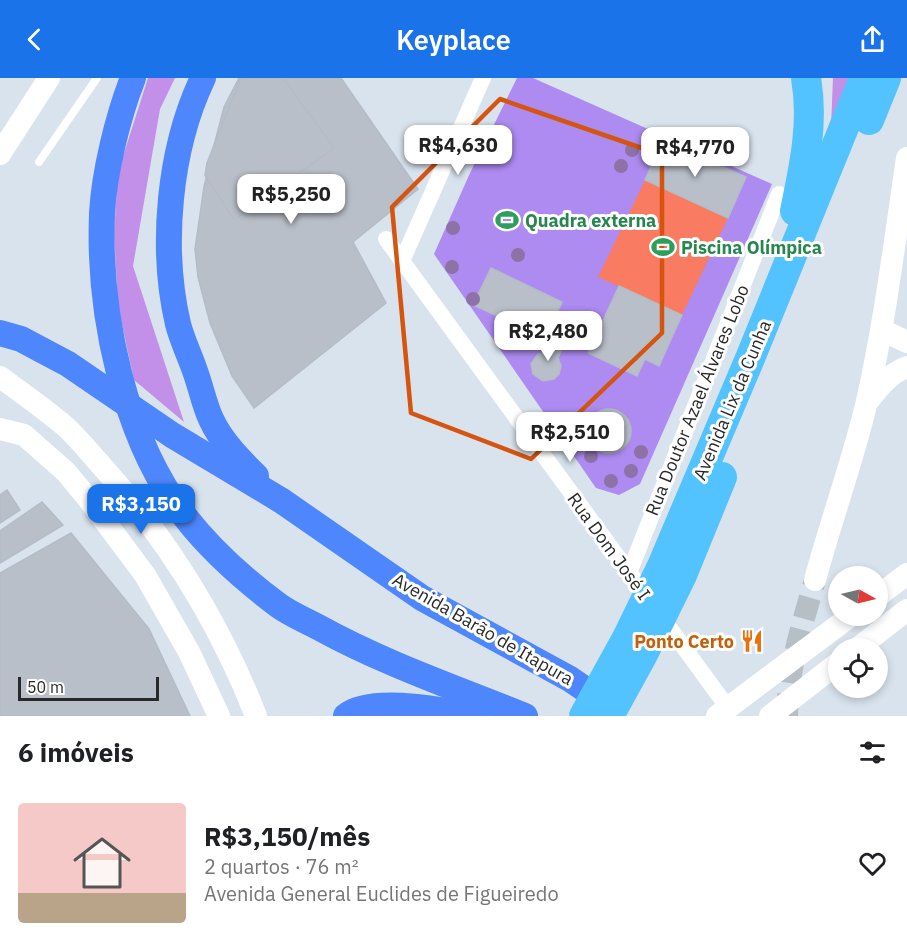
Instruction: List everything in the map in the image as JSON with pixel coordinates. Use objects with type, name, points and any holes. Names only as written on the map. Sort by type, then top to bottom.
[{"type":"highway","points":[[751,356],[794,216],[808,147],[806,78]]},
{"type":"highway","name":"Avenida Lix da Cunha","points":[[609,716],[642,656],[751,356],[864,78]]},
{"type":"highway","name":"Avenida Lix da Cunha","points":[[584,716],[627,638],[672,570],[886,78]]},
{"type":"main road","points":[[0,154],[49,78]]},
{"type":"main road","points":[[133,78],[120,117],[102,212],[102,271],[114,348],[125,397],[159,477],[186,519],[233,567],[280,607],[342,641],[525,716]]},
{"type":"main road","points":[[203,78],[191,103],[179,150],[171,205],[170,263],[178,324],[211,419],[236,456],[282,501]]},
{"type":"main road","points":[[815,580],[866,403],[882,330],[907,158]]},
{"type":"main road","points":[[882,330],[907,342]]},
{"type":"main road","points":[[0,333],[21,339],[49,352],[172,435],[282,501]]},
{"type":"main road","points":[[866,403],[885,380],[907,366]]},
{"type":"main road","points":[[0,377],[67,428],[115,481],[155,531],[199,599],[247,692],[256,716]]},
{"type":"main road","points":[[0,429],[24,435],[66,472],[89,500],[145,574],[189,652],[219,716]]},
{"type":"main road","name":"Avenida Barão de Itapura","points":[[282,501],[422,598],[570,679],[624,716]]},
{"type":"main road","points":[[888,588],[907,574]]},
{"type":"main road","points":[[871,638],[907,610]]},
{"type":"main road","points":[[722,712],[837,626]]},
{"type":"main road","points":[[770,716],[828,671]]},
{"type":"main road","points":[[346,716],[368,707],[397,706],[476,716]]},
{"type":"street","points":[[402,261],[483,78]]},
{"type":"street","name":"Rua Doutor Azael Álvares Lobo","points":[[628,573],[779,194]]},
{"type":"street","name":"Rua Dom José I","points":[[386,239],[628,573],[722,712]]},
{"type":"lane","points":[[39,162],[97,78]]},
{"type":"highlighted area","points":[[500,99],[662,155],[662,333],[531,459],[411,413],[392,207]]},
{"type":"shaded area","points":[[148,78],[175,78],[160,109],[133,266],[184,422],[134,380],[118,306],[114,234],[118,172]]},
{"type":"shaded area","points":[[517,78],[533,78],[772,184],[640,484],[619,495],[596,488],[434,254],[470,173]]},
{"type":"shaded area","points":[[833,78],[851,78],[831,126]]},
{"type":"shaded area","name":"Piscina Olímpica","points":[[645,180],[728,218],[682,315],[598,277]]},
{"type":"building","points":[[239,78],[341,78],[418,189],[353,242],[386,303],[254,408],[232,376],[210,323],[198,277],[195,249],[211,157],[224,107]]},
{"type":"building","points":[[241,78],[283,78],[334,148],[234,220],[205,175],[207,163]]},
{"type":"building","points":[[663,139],[746,177],[728,218],[645,180]]},
{"type":"building","points":[[297,179],[316,208],[295,222],[275,194]]},
{"type":"building","points":[[491,268],[562,302],[545,338],[473,305]]},
{"type":"building","points":[[619,286],[682,315],[659,366],[645,359],[637,376],[588,353]]},
{"type":"building","points":[[550,339],[564,345],[558,358],[561,366],[559,374],[554,379],[543,381],[533,374],[531,364],[538,354],[546,352]]},
{"type":"building","points":[[609,409],[624,416],[631,431],[624,446],[609,453],[594,446],[587,431],[594,416]]},
{"type":"building","points":[[7,490],[20,510],[0,523],[0,495]]},
{"type":"building","points":[[42,502],[63,525],[0,563],[0,531]]},
{"type":"building","points":[[71,533],[149,629],[190,716],[0,716],[0,573]]},
{"type":"tunnel","points":[[787,716],[793,664],[815,580]]},
{"type":"place","name":"Quadra externa","points":[[507,220]]},
{"type":"place","name":"Piscina Olímpica","points":[[663,247]]},
{"type":"place","name":"Ponto Certo","points":[[752,641]]}]
